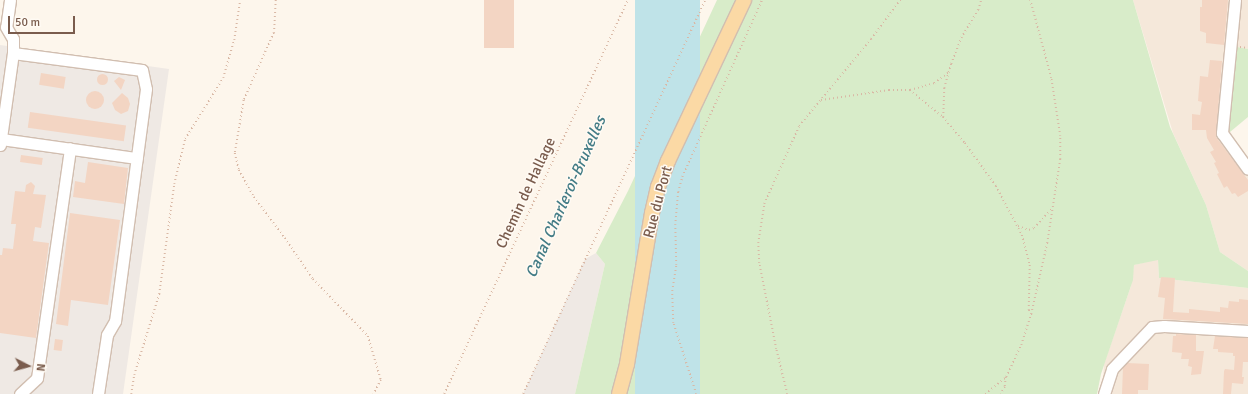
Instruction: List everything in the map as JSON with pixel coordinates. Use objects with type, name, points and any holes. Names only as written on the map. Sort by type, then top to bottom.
[{"type":"main road","name":"Rue du Port","points":[[619,394],[627,364],[651,219],[658,187],[668,161],[744,0]]},
{"type":"street","points":[[10,0],[6,27],[13,39],[14,53],[0,142],[70,148],[137,158]]},
{"type":"street","points":[[1234,0],[1222,133],[1248,169]]},
{"type":"street","points":[[14,53],[142,70],[146,89],[115,321],[108,335],[98,394]]},
{"type":"street","points":[[20,394],[37,378],[70,148]]},
{"type":"street","points":[[1104,394],[1112,369],[1152,327],[1164,326],[1248,331]]},
{"type":"path","points":[[131,394],[134,374],[160,294],[174,184],[185,139],[223,78],[234,40],[240,0]]},
{"type":"path","points":[[276,0],[274,33],[244,100],[235,152],[239,170],[254,197],[285,238],[313,279],[368,336],[381,380],[374,394]]},
{"type":"path","name":"Chemin de Hallage","points":[[444,394],[628,0]]},
{"type":"path","points":[[523,394],[705,0]]},
{"type":"path","points":[[696,394],[673,323],[672,290],[676,265],[675,225],[678,192],[682,177],[762,0]]},
{"type":"path","points":[[787,394],[776,349],[759,263],[758,243],[760,220],[771,186],[799,126],[900,0]]},
{"type":"path","points":[[943,117],[944,88],[949,71],[961,38],[978,10],[981,0]]},
{"type":"path","points":[[1001,394],[1005,386],[1006,377],[1021,345],[1031,314],[1053,207],[1060,159],[1060,136],[1047,59],[1030,0]]},
{"type":"path","points":[[821,100],[890,90],[910,90],[934,83],[949,71]]},
{"type":"path","points":[[910,90],[943,117],[965,142],[996,186],[1018,226],[1027,250],[1030,266],[1029,310],[1031,314]]},
{"type":"path","points":[[1018,226],[1028,230],[1034,228],[1053,207]]},
{"type":"path","points":[[985,394],[1006,377]]},
{"type":"shaded area","points":[[1133,0],[1233,0],[1221,135],[1248,176],[1248,271],[1220,252],[1206,205],[1173,133]]},
{"type":"shaded area","points":[[1241,0],[1248,0],[1248,49],[1237,47]]},
{"type":"shaded area","points":[[0,45],[169,69],[123,394],[0,394]]},
{"type":"shaded area","points":[[596,253],[605,264],[575,394],[523,394],[585,259]]},
{"type":"shaded area","points":[[1158,259],[1159,278],[1248,288],[1248,394],[1102,394],[1104,364],[1131,286],[1134,265]]},
{"type":"green space","points":[[717,0],[1133,0],[1170,127],[1206,205],[1220,252],[1248,271],[1248,288],[1159,278],[1158,260],[1134,265],[1133,280],[1101,374],[1097,394],[575,394],[605,264],[596,253],[628,191]]},
{"type":"green space","points":[[1237,47],[1248,49],[1248,117],[1230,132],[1228,129]]},
{"type":"water","points":[[635,0],[700,0],[700,394],[635,394]]},
{"type":"building","points":[[484,0],[514,0],[514,48],[484,48]]},
{"type":"building","points":[[1202,0],[1228,0],[1224,45],[1206,43],[1206,33],[1200,31],[1200,7],[1202,7]]},
{"type":"building","points":[[1210,60],[1222,61],[1216,137],[1248,180],[1248,191],[1238,197],[1235,193],[1232,194],[1227,186],[1224,188],[1217,174],[1219,173],[1214,163],[1216,162],[1210,152],[1214,150],[1207,138],[1206,130],[1192,130],[1192,114],[1200,115],[1202,102],[1198,101],[1200,76],[1208,77]]},
{"type":"building","points":[[41,73],[66,77],[64,89],[39,85]]},
{"type":"building","points":[[100,74],[104,74],[106,75],[106,83],[100,84],[97,81],[97,77]]},
{"type":"building","points":[[119,77],[125,80],[121,90],[114,81]]},
{"type":"building","points":[[95,91],[101,94],[104,100],[101,106],[95,109],[89,106],[86,100],[89,94]]},
{"type":"building","points":[[122,93],[128,98],[130,104],[128,111],[121,114],[115,110],[112,103]]},
{"type":"building","points":[[30,112],[126,125],[124,141],[28,128]]},
{"type":"building","points":[[21,155],[43,158],[42,165],[20,162]]},
{"type":"building","points":[[88,162],[128,168],[124,204],[73,197],[75,181],[85,183]]},
{"type":"building","points":[[31,182],[35,186],[33,194],[46,195],[41,228],[35,227],[33,241],[49,243],[36,338],[0,333],[0,255],[2,255],[3,248],[13,249],[16,224],[11,224],[15,191],[25,192],[26,185]]},
{"type":"building","points":[[70,213],[120,220],[108,305],[71,300],[68,326],[56,324]]},
{"type":"building","points":[[1161,277],[1175,278],[1173,312],[1189,313],[1189,309],[1220,312],[1220,307],[1228,308],[1229,301],[1239,302],[1239,299],[1248,300],[1248,324],[1163,319],[1165,298],[1158,297]]},
{"type":"building","points":[[1176,334],[1196,335],[1196,351],[1204,351],[1201,374],[1191,375],[1192,367],[1188,366],[1189,359],[1181,359],[1182,353],[1172,352],[1173,336],[1176,336]]},
{"type":"building","points":[[1215,336],[1248,338],[1248,362],[1243,362],[1243,384],[1232,383],[1231,394],[1223,394],[1224,371],[1225,369],[1234,370],[1235,356],[1233,356],[1233,353],[1218,352],[1218,349],[1213,349]]},
{"type":"building","points":[[55,339],[63,340],[62,351],[54,350]]},
{"type":"building","points":[[1127,363],[1149,364],[1148,390],[1138,390],[1138,394],[1122,394],[1123,367]]},
{"type":"water label","name":"Canal Charleroi-Bruxelles","points":[[566,197]]}]
